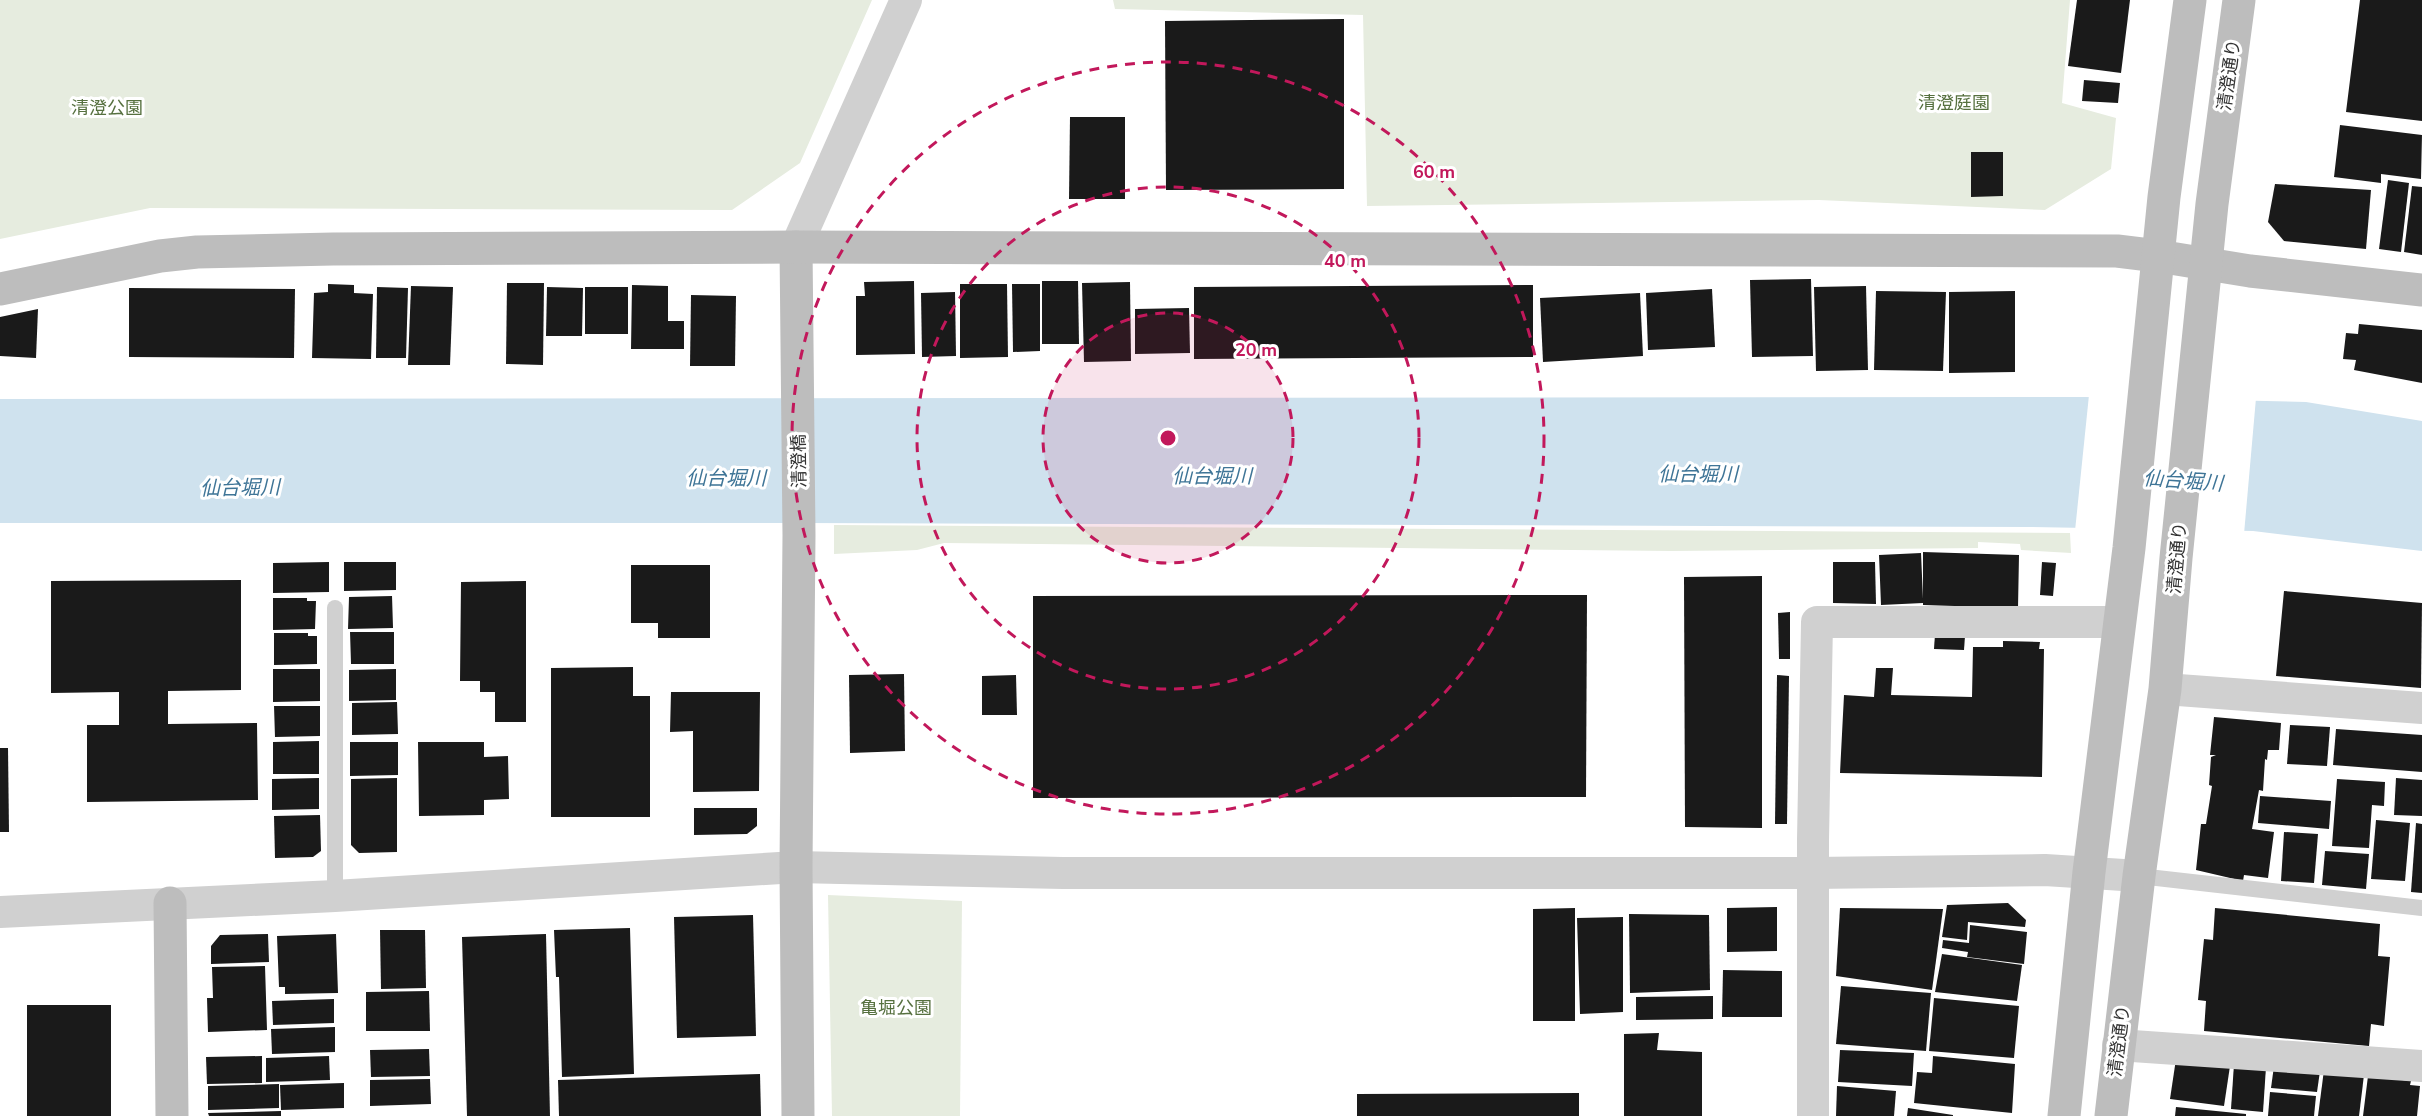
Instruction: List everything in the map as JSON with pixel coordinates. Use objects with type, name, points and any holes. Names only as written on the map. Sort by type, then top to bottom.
[{"type":"street","points":[[796,247],[906,0]]},
{"type":"street","points":[[2064,1116],[2089,872],[2129,548],[2158,256],[2190,0]]},
{"type":"street","name":"清澄通り","points":[[2111,1116],[2139,876],[2165,689],[2212,204],[2239,0]]},
{"type":"street","points":[[0,289],[160,256],[197,252],[333,249],[796,247],[2106,251],[2158,256],[2250,271],[2422,290]]},
{"type":"street","name":"清澄橋","points":[[796,247],[800,535],[795,867],[798,1116]]},
{"type":"street","points":[[1813,1116],[1813,873],[1817,622],[2119,622]]},
{"type":"street","points":[[2165,689],[2422,708]]},
{"type":"street","points":[[0,912],[335,896],[795,867],[1064,873],[1813,873],[2033,870],[2139,876]]},
{"type":"street","points":[[170,903],[172,1116]]},
{"type":"street","points":[[2118,1045],[2422,1066]]},
{"type":"lane","points":[[335,608],[335,896]]},
{"type":"lane","points":[[2139,876],[2422,908]]},
{"type":"green space","name":"清澄公園","points":[[0,0],[872,0],[800,163],[732,210],[150,208],[0,239]]},
{"type":"green space","name":"清澄庭園","points":[[1113,0],[2070,0],[2062,103],[2116,118],[2111,169],[2045,210],[1819,200],[1367,206],[1363,15],[1115,9]]},
{"type":"green space","points":[[834,525],[2070,533],[2071,553],[2021,550],[2020,544],[1978,542],[1978,548],[1671,551],[944,543],[917,550],[834,554]]},
{"type":"green space","name":"亀堀公園","points":[[828,895],[962,901],[960,1116],[832,1116]]},
{"type":"water","name":"仙台堀川","points":[[2085,397],[2306,402],[2422,421],[2422,551],[2253,531],[2032,527],[0,523],[0,399]]},
{"type":"pier","points":[[2089,395],[2256,398],[2244,534],[2075,531]]},
{"type":"building","points":[[2077,0],[2130,0],[2121,73],[2068,66]]},
{"type":"building","points":[[2360,0],[2422,0],[2422,121],[2346,112]]},
{"type":"building","points":[[1344,19],[1344,189],[1166,190],[1165,21]]},
{"type":"building","points":[[2084,80],[2120,83],[2118,103],[2082,101]]},
{"type":"building","points":[[1070,117],[1125,117],[1125,199],[1069,199]]},
{"type":"building","points":[[2340,125],[2422,135],[2421,179],[2381,174],[2381,183],[2334,177]]},
{"type":"building","points":[[1971,152],[2003,152],[2003,196],[1971,197]]},
{"type":"building","points":[[2388,180],[2409,183],[2401,252],[2379,249]]},
{"type":"building","points":[[2275,184],[2371,190],[2366,249],[2284,241],[2268,222]]},
{"type":"building","points":[[2412,186],[2422,187],[2422,255],[2404,252]]},
{"type":"building","points":[[1811,279],[1813,356],[1752,357],[1750,280]]},
{"type":"building","points":[[914,281],[915,354],[856,355],[856,296],[865,296],[864,282]]},
{"type":"building","points":[[1042,281],[1078,281],[1079,344],[1042,344]]},
{"type":"building","points":[[1130,282],[1131,361],[1084,362],[1082,283]]},
{"type":"building","points":[[507,283],[544,283],[543,365],[506,364]]},
{"type":"building","points":[[328,284],[354,285],[354,293],[373,294],[371,359],[312,358],[314,293],[328,292]]},
{"type":"building","points":[[960,284],[1007,284],[1008,357],[960,358]]},
{"type":"building","points":[[1012,284],[1040,284],[1040,351],[1013,352]]},
{"type":"building","points":[[632,285],[668,286],[668,321],[684,321],[684,349],[631,349]]},
{"type":"building","points":[[1533,285],[1533,357],[1194,359],[1194,287]]},
{"type":"building","points":[[411,286],[453,287],[450,365],[408,365]]},
{"type":"building","points":[[1866,286],[1868,370],[1816,371],[1814,287]]},
{"type":"building","points":[[377,287],[408,288],[406,358],[376,358]]},
{"type":"building","points":[[547,287],[583,288],[582,336],[546,336]]},
{"type":"building","points":[[585,287],[628,287],[628,334],[585,334]]},
{"type":"building","points":[[129,288],[295,289],[294,358],[129,357]]},
{"type":"building","points":[[1712,289],[1715,347],[1648,350],[1646,293]]},
{"type":"building","points":[[1876,291],[1946,292],[1943,371],[1874,370]]},
{"type":"building","points":[[2015,291],[2015,372],[1949,373],[1949,292]]},
{"type":"building","points":[[955,292],[956,356],[922,357],[921,293]]},
{"type":"building","points":[[1640,293],[1643,356],[1543,362],[1540,298]]},
{"type":"building","points":[[691,295],[736,296],[735,366],[690,366]]},
{"type":"building","points":[[1189,308],[1190,353],[1135,354],[1135,309]]},
{"type":"building","points":[[38,309],[36,358],[0,356],[0,317]]},
{"type":"building","points":[[2359,324],[2422,330],[2422,383],[2354,370],[2356,360],[2343,359],[2346,333],[2358,334]]},
{"type":"building","points":[[1923,552],[2019,555],[2018,608],[1923,605],[1923,603],[1881,605],[1879,555],[1921,553],[1923,599]]},
{"type":"building","points":[[329,562],[329,592],[273,593],[273,563]]},
{"type":"building","points":[[344,562],[396,562],[396,590],[344,591]]},
{"type":"building","points":[[1833,562],[1875,562],[1876,604],[1833,603]]},
{"type":"building","points":[[2042,562],[2056,563],[2053,596],[2040,595]]},
{"type":"building","points":[[631,565],[710,565],[710,638],[658,638],[658,623],[631,623]]},
{"type":"building","points":[[1762,576],[1762,828],[1685,827],[1684,577]]},
{"type":"building","points":[[241,580],[241,690],[168,691],[168,724],[257,723],[258,800],[87,802],[87,725],[119,725],[119,692],[51,693],[51,581]]},
{"type":"building","points":[[526,581],[526,722],[495,722],[495,692],[480,692],[480,681],[460,681],[461,582]]},
{"type":"building","points":[[2284,591],[2422,603],[2421,688],[2276,676]]},
{"type":"building","points":[[1587,595],[1586,797],[1033,798],[1033,596]]},
{"type":"building","points":[[392,596],[393,628],[348,629],[349,597]]},
{"type":"building","points":[[273,598],[307,598],[307,601],[316,601],[315,629],[273,630]]},
{"type":"building","points":[[1790,612],[1790,659],[1779,659],[1778,613]]},
{"type":"building","points":[[350,632],[394,632],[394,664],[351,664]]},
{"type":"building","points":[[274,633],[308,633],[308,636],[317,636],[317,664],[274,665]]},
{"type":"building","points":[[1935,634],[1965,636],[1964,650],[1934,649]]},
{"type":"building","points":[[2003,641],[2040,642],[2039,649],[2044,649],[2042,777],[1840,773],[1844,695],[1874,697],[1876,668],[1893,668],[1891,695],[1972,697],[1973,647],[2003,647]]},
{"type":"building","points":[[633,667],[633,696],[650,696],[650,817],[551,817],[551,668]]},
{"type":"building","points":[[273,669],[320,669],[320,701],[273,702]]},
{"type":"building","points":[[396,669],[396,700],[349,701],[349,670]]},
{"type":"building","points":[[904,674],[905,751],[850,753],[849,675]]},
{"type":"building","points":[[1016,675],[1017,715],[982,715],[982,676]]},
{"type":"building","points":[[1777,675],[1789,676],[1787,824],[1775,824]]},
{"type":"building","points":[[671,692],[760,692],[759,791],[693,792],[693,731],[670,732]]},
{"type":"building","points":[[397,702],[398,734],[352,735],[352,703]]},
{"type":"building","points":[[274,706],[320,706],[320,736],[275,737]]},
{"type":"building","points":[[2214,717],[2281,723],[2279,750],[2268,750],[2267,760],[2265,759],[2263,791],[2259,790],[2252,829],[2274,832],[2268,878],[2244,875],[2243,881],[2196,870],[2201,824],[2206,824],[2212,786],[2209,785],[2211,757],[2216,755],[2210,755]]},
{"type":"building","points":[[2290,725],[2330,727],[2327,766],[2287,764]]},
{"type":"building","points":[[2336,729],[2422,735],[2422,772],[2333,765]]},
{"type":"building","points":[[319,741],[319,774],[273,774],[273,742]]},
{"type":"building","points":[[350,742],[398,742],[398,775],[350,776]]},
{"type":"building","points":[[418,742],[484,742],[484,757],[508,756],[509,799],[484,800],[484,815],[419,816]]},
{"type":"building","points":[[0,748],[8,748],[9,832],[0,832]]},
{"type":"building","points":[[319,778],[319,809],[272,810],[272,779]]},
{"type":"building","points":[[397,778],[397,852],[359,853],[351,845],[351,779]]},
{"type":"building","points":[[2396,778],[2422,780],[2422,816],[2394,815]]},
{"type":"building","points":[[2337,779],[2385,782],[2384,806],[2372,805],[2369,848],[2332,846]]},
{"type":"building","points":[[2260,796],[2331,801],[2329,829],[2258,823]]},
{"type":"building","points":[[694,808],[757,808],[757,826],[747,834],[694,835]]},
{"type":"building","points":[[320,815],[321,851],[313,857],[275,858],[274,816]]},
{"type":"building","points":[[2376,820],[2410,823],[2405,881],[2371,879]]},
{"type":"building","points":[[2416,823],[2422,824],[2422,893],[2411,892]]},
{"type":"building","points":[[2284,832],[2318,834],[2314,883],[2281,881]]},
{"type":"building","points":[[2325,851],[2369,854],[2366,889],[2322,885]]},
{"type":"building","points":[[2008,903],[2026,920],[2025,927],[1968,922],[1967,940],[1942,937],[1947,905]]},
{"type":"building","points":[[1777,907],[1777,951],[1727,952],[1727,908]]},
{"type":"building","points":[[1575,908],[1575,1021],[1533,1021],[1533,909]]},
{"type":"building","points":[[1840,908],[1943,909],[1932,990],[1836,976]]},
{"type":"building","points":[[2215,908],[2380,924],[2378,956],[2390,957],[2384,1026],[2371,1024],[2369,1046],[2204,1031],[2206,1001],[2198,1000],[2204,939],[2213,940]]},
{"type":"building","points":[[1629,914],[1709,915],[1710,990],[1630,993]]},
{"type":"building","points":[[753,915],[756,1036],[677,1038],[674,917]]},
{"type":"building","points":[[1623,917],[1623,1012],[1580,1014],[1577,918]]},
{"type":"building","points":[[1970,925],[2027,932],[2024,964],[1967,957],[1968,952],[1942,948],[1943,940],[1969,943]]},
{"type":"building","points":[[630,928],[634,1074],[562,1077],[559,977],[556,977],[554,930]]},
{"type":"building","points":[[380,930],[425,930],[426,988],[381,989]]},
{"type":"building","points":[[268,934],[269,962],[211,964],[211,946],[220,935]]},
{"type":"building","points":[[336,934],[338,993],[285,994],[285,987],[279,987],[277,936]]},
{"type":"building","points":[[546,934],[550,1116],[467,1116],[462,937]]},
{"type":"building","points":[[1942,954],[2022,965],[2017,1001],[1935,992]]},
{"type":"building","points":[[265,966],[267,1030],[208,1032],[207,998],[213,998],[212,967]]},
{"type":"building","points":[[1723,970],[1782,971],[1782,1017],[1722,1017]]},
{"type":"building","points":[[1841,986],[1931,993],[1926,1051],[1836,1044]]},
{"type":"building","points":[[429,991],[430,1031],[366,1031],[366,992]]},
{"type":"building","points":[[1713,996],[1713,1019],[1636,1020],[1636,997]]},
{"type":"building","points":[[1934,998],[2019,1006],[2014,1058],[1929,1051]]},
{"type":"building","points":[[334,999],[334,1023],[273,1025],[272,1001]]},
{"type":"building","points":[[27,1005],[111,1005],[111,1116],[27,1116]]},
{"type":"building","points":[[335,1027],[335,1052],[272,1054],[271,1029]]},
{"type":"building","points":[[1659,1033],[1657,1050],[1702,1052],[1702,1116],[1624,1116],[1624,1034]]},
{"type":"building","points":[[429,1049],[430,1076],[371,1077],[370,1050]]},
{"type":"building","points":[[1840,1050],[1914,1053],[1912,1086],[1838,1082]]},
{"type":"building","points":[[262,1056],[262,1083],[207,1084],[206,1057]]},
{"type":"building","points":[[329,1056],[330,1080],[266,1082],[266,1058]]},
{"type":"building","points":[[1933,1056],[2015,1064],[2012,1113],[1914,1103],[1917,1072],[1932,1073]]},
{"type":"building","points":[[2176,1059],[2230,1066],[2224,1106],[2170,1099]]},
{"type":"building","points":[[2234,1064],[2266,1067],[2263,1112],[2231,1109]]},
{"type":"building","points":[[2274,1066],[2320,1071],[2317,1092],[2271,1088]]},
{"type":"building","points":[[2324,1070],[2364,1075],[2359,1116],[2318,1116]]},
{"type":"building","points":[[760,1074],[761,1116],[559,1116],[558,1080]]},
{"type":"building","points":[[2368,1076],[2411,1081],[2410,1085],[2420,1086],[2417,1116],[2363,1116]]},
{"type":"building","points":[[430,1079],[431,1104],[370,1106],[370,1080]]},
{"type":"building","points":[[344,1083],[344,1108],[281,1110],[280,1085]]},
{"type":"building","points":[[279,1084],[279,1108],[208,1110],[208,1086]]},
{"type":"building","points":[[1837,1086],[1896,1091],[1894,1116],[1836,1116]]},
{"type":"building","points":[[2270,1092],[2316,1096],[2314,1116],[2268,1116]]},
{"type":"building","points":[[1579,1093],[1579,1116],[1357,1116],[1357,1094]]},
{"type":"building","points":[[2176,1107],[2246,1114],[2246,1116],[2175,1116]]},
{"type":"building","points":[[1908,1108],[1953,1115],[1953,1116],[1907,1116]]},
{"type":"building","points":[[281,1111],[281,1116],[209,1116],[208,1113]]}]
